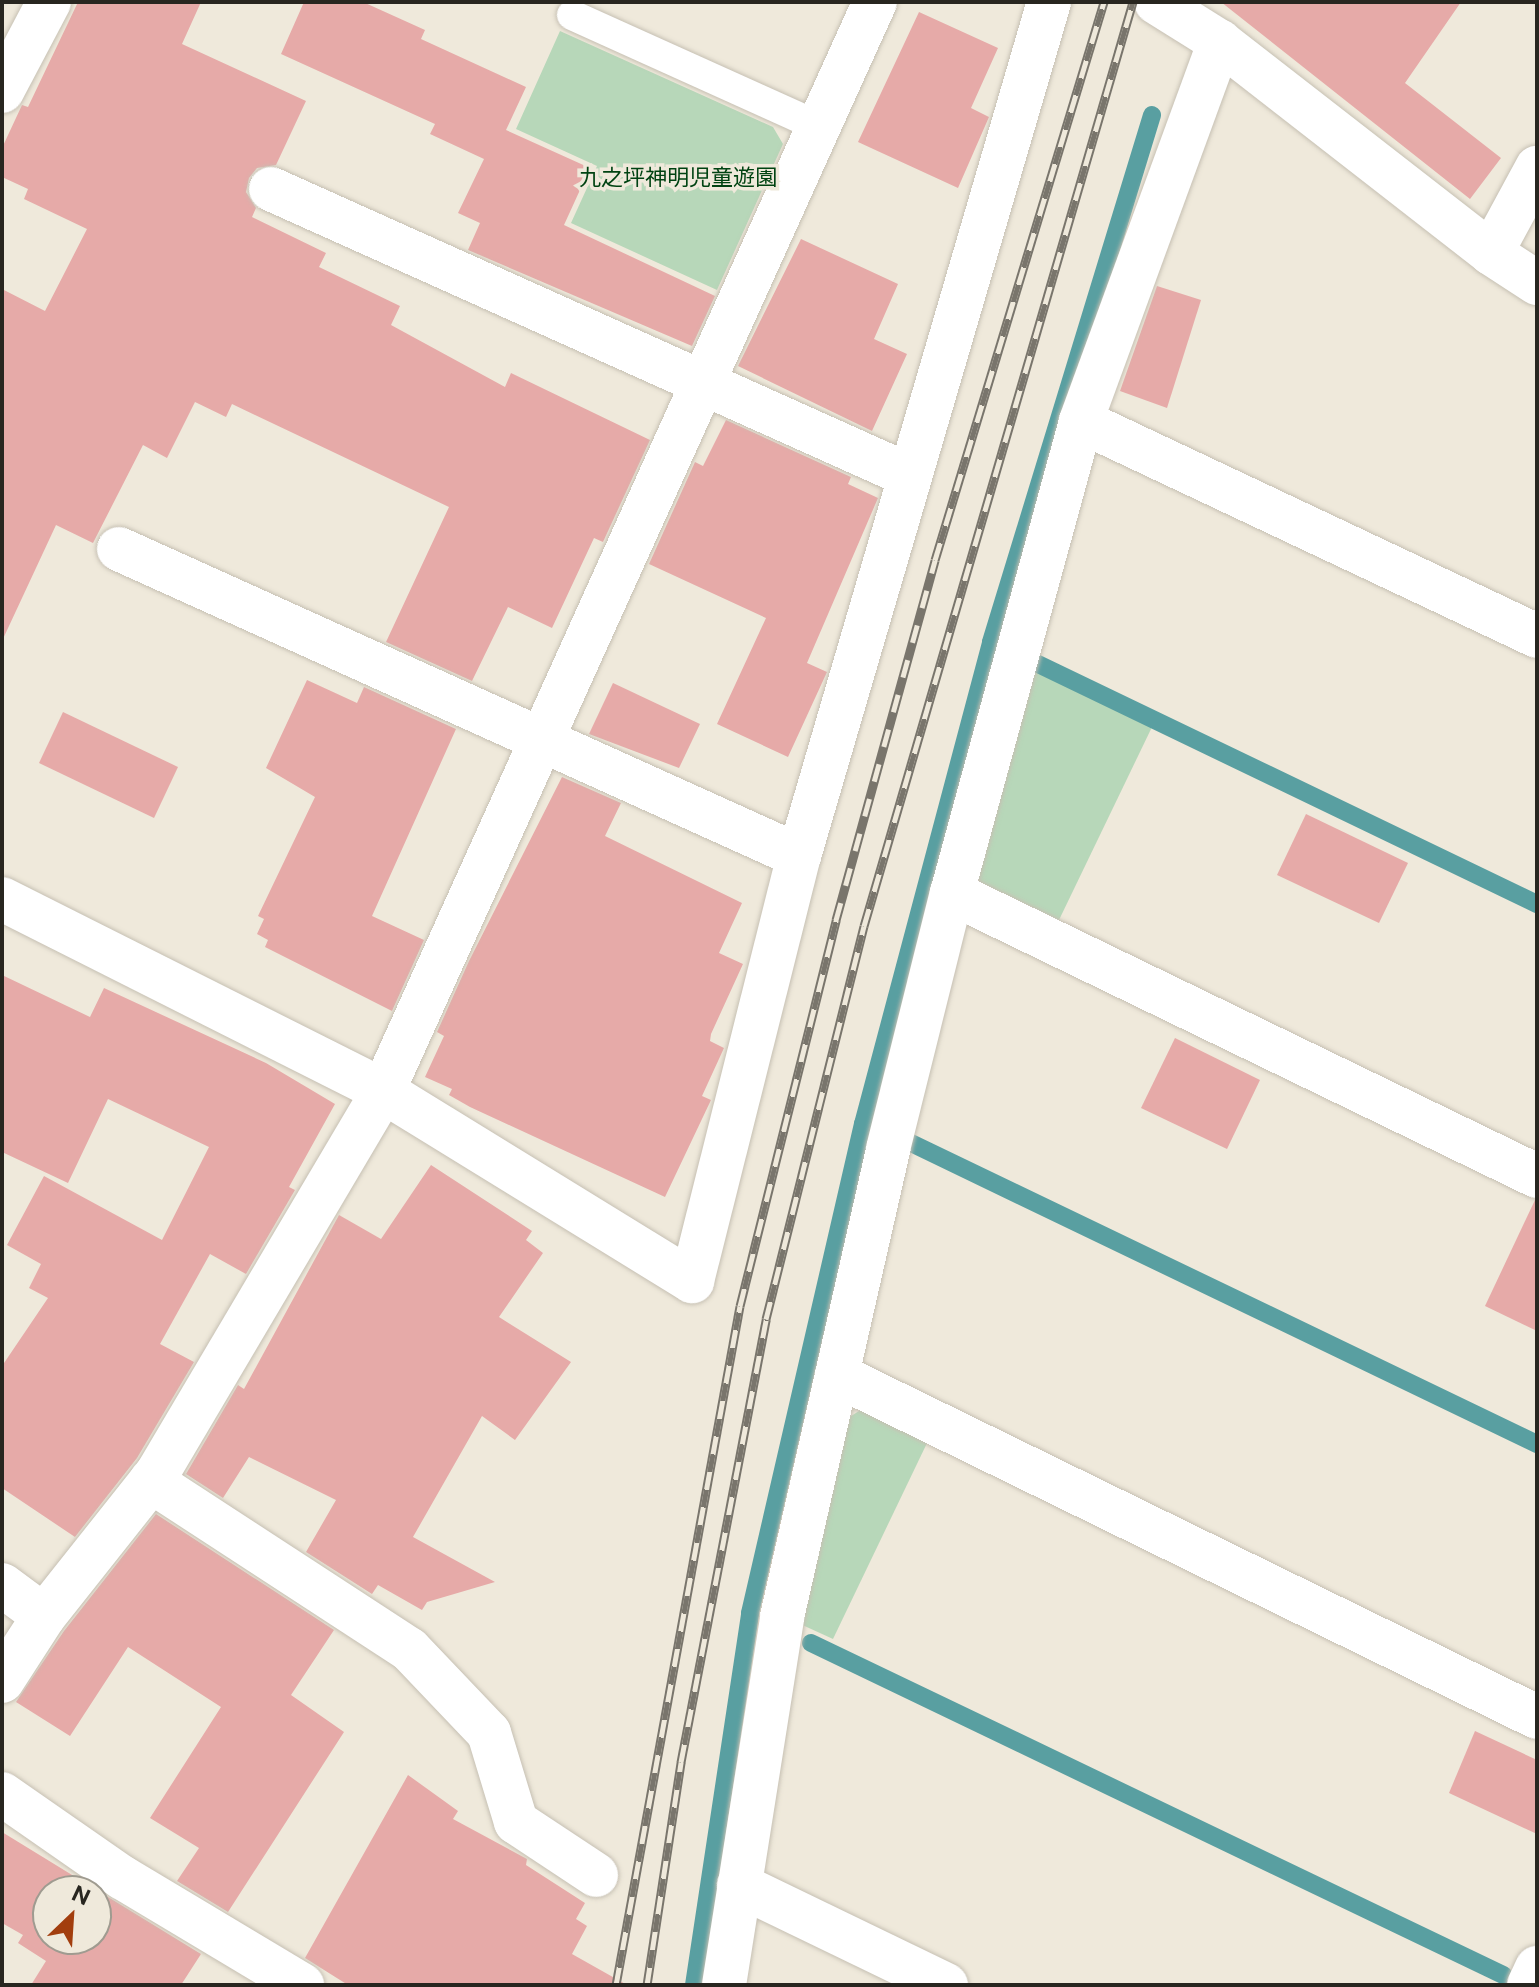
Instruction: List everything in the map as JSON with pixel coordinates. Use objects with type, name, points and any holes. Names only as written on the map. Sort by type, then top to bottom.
[{"type":"street","points":[[2,91],[49,2]]},
{"type":"street","points":[[2,1681],[44,1616],[151,1481],[383,1091],[700,383],[875,2]]},
{"type":"street","points":[[2,899],[383,1091],[692,1281],[799,856],[908,475],[1049,2]]},
{"type":"street","points":[[1156,2],[1220,42],[1491,253],[1537,283]]},
{"type":"street","points":[[724,1985],[782,1617],[952,893],[1081,421],[1220,42]]},
{"type":"street","points":[[1491,253],[1537,168]]},
{"type":"street","points":[[271,189],[908,475]]},
{"type":"street","points":[[1081,421],[1537,636]]},
{"type":"street","points":[[119,549],[799,856]]},
{"type":"street","points":[[952,893],[1537,1176]]},
{"type":"street","points":[[837,1375],[1537,1717]]},
{"type":"street","points":[[151,1481],[409,1649],[489,1733],[516,1822],[596,1875]]},
{"type":"street","points":[[2,1585],[44,1616]]},
{"type":"street","points":[[2,1794],[123,1878],[302,1985]]},
{"type":"street","points":[[739,1885],[946,1985]]},
{"type":"street","points":[[1529,1985],[1537,1968]]},
{"type":"lane","points":[[572,15],[818,126]]},
{"type":"green space","name":"九之坪神明児童遊園","points":[[560,31],[773,127],[783,144],[717,290],[571,223],[597,166],[516,129]]},
{"type":"green space","points":[[1031,669],[1152,727],[1059,920],[980,882],[972,862]]},
{"type":"green space","points":[[862,1409],[928,1441],[833,1639],[798,1623],[839,1424]]},
{"type":"building","points":[[78,2],[201,2],[182,44],[306,101],[276,165],[257,168],[249,178],[246,192],[256,208],[252,217],[326,253],[319,267],[400,306],[391,325],[505,387],[511,373],[650,440],[603,542],[594,538],[552,628],[508,607],[472,681],[386,642],[449,507],[232,404],[226,417],[195,402],[167,458],[143,445],[93,543],[56,525],[2,641],[2,289],[45,311],[87,229],[24,199],[28,189],[2,177],[2,148],[22,105],[28,107]]},
{"type":"building","points":[[304,2],[363,2],[425,30],[421,39],[526,87],[506,130],[590,168],[564,225],[715,296],[692,346],[468,250],[480,223],[458,213],[484,159],[430,134],[435,124],[281,54]]},
{"type":"building","points":[[1221,2],[1461,2],[1405,83],[1501,158],[1470,199]]},
{"type":"building","points":[[919,12],[998,48],[971,108],[989,117],[958,188],[858,142]]},
{"type":"building","points":[[801,239],[898,284],[874,339],[907,354],[872,431],[738,366]]},
{"type":"building","points":[[1157,286],[1201,300],[1167,408],[1120,391]]},
{"type":"building","points":[[726,420],[851,477],[848,484],[878,498],[807,663],[827,672],[788,757],[717,724],[766,618],[649,564],[695,462],[703,466]]},
{"type":"building","points":[[307,680],[357,703],[364,687],[456,729],[372,916],[424,940],[392,1011],[265,947],[268,940],[257,934],[264,919],[258,916],[315,797],[266,768]]},
{"type":"building","points":[[613,683],[700,724],[679,768],[589,734]]},
{"type":"building","points":[[63,712],[178,767],[154,818],[39,763]]},
{"type":"building","points":[[562,777],[621,803],[605,836],[742,903],[719,953],[743,964],[711,1034],[710,1041],[724,1048],[702,1096],[711,1100],[665,1197],[470,1107],[449,1095],[452,1089],[425,1077],[444,1036],[437,1032],[469,961]]},
{"type":"building","points":[[1306,814],[1408,863],[1379,923],[1277,875]]},
{"type":"building","points":[[2,975],[90,1017],[104,988],[266,1063],[335,1104],[289,1187],[295,1190],[246,1274],[210,1254],[160,1344],[194,1362],[137,1458],[75,1537],[2,1488],[2,1366],[48,1298],[29,1288],[41,1264],[7,1245],[44,1176],[162,1240],[209,1147],[108,1099],[68,1183],[2,1152]]},
{"type":"building","points":[[1175,1038],[1260,1080],[1227,1149],[1141,1108]]},
{"type":"building","points":[[431,1165],[532,1231],[526,1240],[543,1253],[499,1317],[571,1362],[515,1440],[482,1416],[413,1537],[495,1582],[427,1602],[422,1610],[378,1585],[372,1594],[306,1552],[336,1500],[249,1457],[223,1498],[186,1474],[238,1385],[244,1389],[339,1215],[381,1239]]},
{"type":"building","points":[[1537,1201],[1537,1331],[1485,1306]]},
{"type":"building","points":[[156,1514],[334,1630],[291,1695],[344,1732],[228,1912],[177,1881],[199,1848],[150,1818],[221,1707],[128,1647],[70,1736],[16,1702],[64,1631]]},
{"type":"building","points":[[1475,1731],[1537,1760],[1537,1834],[1449,1793]]},
{"type":"building","points":[[408,1775],[458,1811],[453,1819],[527,1859],[526,1865],[585,1903],[576,1919],[587,1926],[572,1954],[627,1985],[348,1985],[305,1958]]},
{"type":"building","points":[[2,1832],[72,1875],[32,1875],[32,1952],[18,1943],[23,1935],[2,1923]]},
{"type":"building","points":[[112,1899],[201,1954],[181,1985],[31,1985],[46,1961],[37,1955],[112,1955]]},
{"type":"waterway","points":[[694,1985],[750,1613],[863,1124],[991,642],[1152,115]]},
{"type":"waterway","points":[[1036,663],[1537,904]]},
{"type":"waterway","points":[[909,1142],[1537,1444]]},
{"type":"waterway","points":[[811,1643],[1503,1975]]},
{"type":"railway","points":[[616,1985],[740,1306],[836,920],[935,560],[1104,2]]},
{"type":"railway","points":[[647,1985],[681,1762],[766,1319],[864,926],[1133,2]]}]
